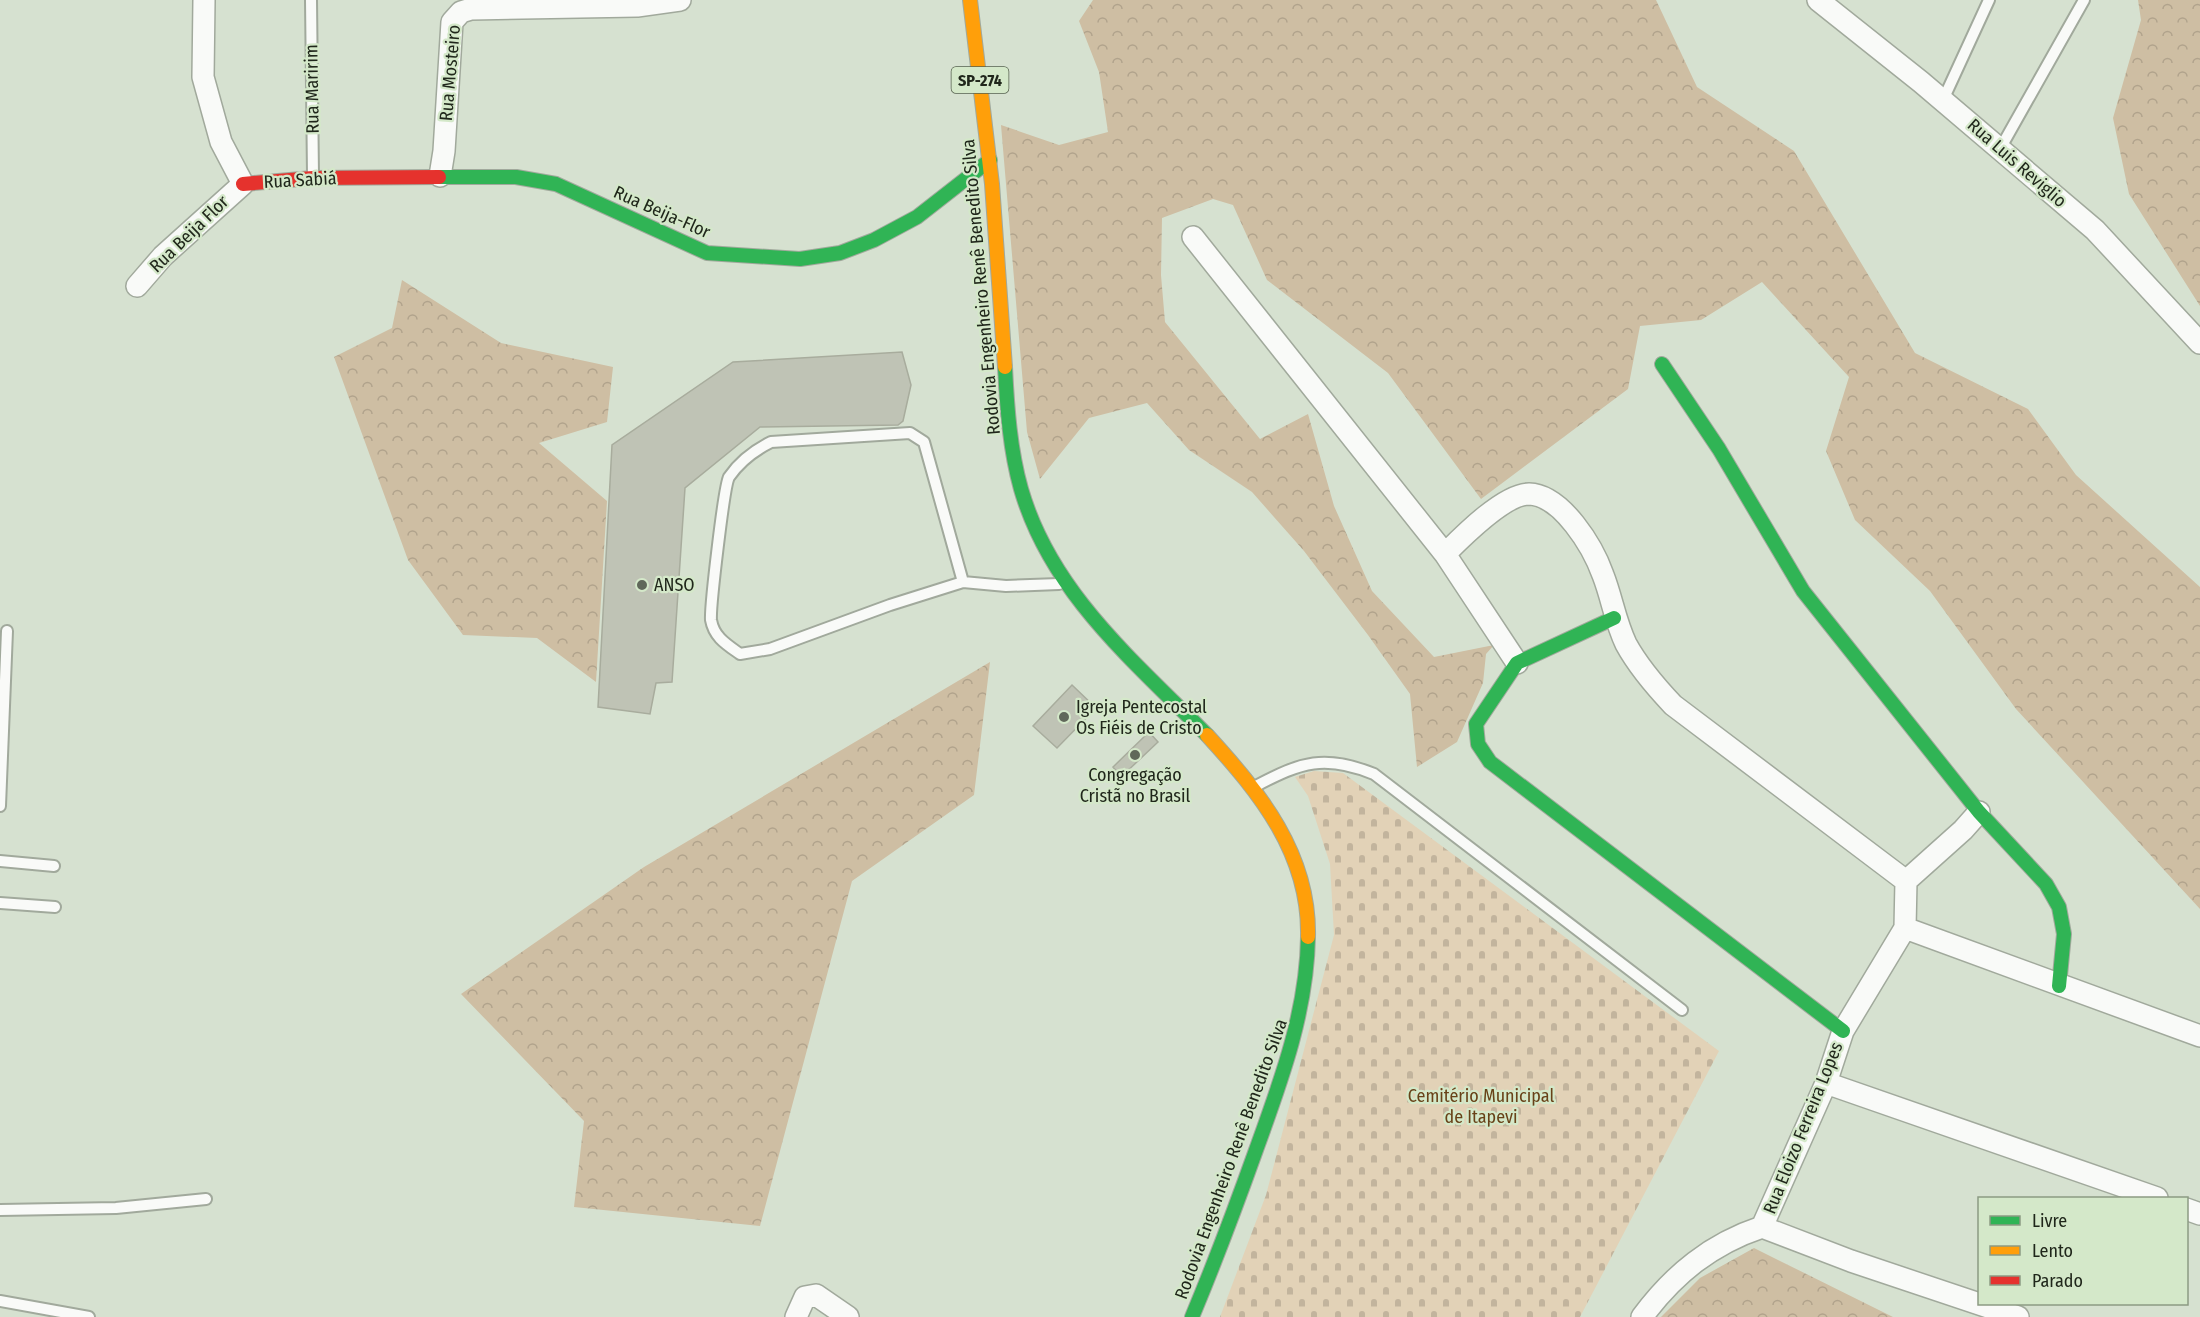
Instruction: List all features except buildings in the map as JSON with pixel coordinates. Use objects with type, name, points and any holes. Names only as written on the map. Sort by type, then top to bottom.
[{"type":"street","name":"Rua Sabiá","points":[[204,0],[203,77],[221,142],[243,184],[314,178],[440,176]]},
{"type":"street","name":"Rua Mosteiro","points":[[440,176],[444,151],[452,22],[461,12],[471,9],[637,6],[680,0]]},
{"type":"street","name":"Rodovia Engenheiro Renê Benedito Silva","points":[[970,0],[990,159],[1001,297],[1005,386],[1014,455],[1029,513],[1049,559],[1114,645],[1209,737],[1254,787],[1279,823],[1298,861],[1309,902],[1309,973],[1301,1019],[1287,1066],[1215,1265],[1192,1317]]},
{"type":"street","name":"Rua Luis Reviglio","points":[[1818,0],[1943,100],[2095,230],[2200,343]]},
{"type":"street","name":"Rua Beija-Flor","points":[[440,176],[516,177],[556,184],[654,231],[707,253],[800,259],[840,253],[874,240],[917,217],[990,159]]},
{"type":"street","name":"Rua Beija Flor","points":[[137,286],[163,256],[243,184]]},
{"type":"street","points":[[1193,237],[1445,554],[1517,663]]},
{"type":"street","points":[[1662,364],[1719,449],[1803,591],[1979,812],[2046,884],[2059,907],[2064,933],[2059,986]]},
{"type":"street","points":[[1445,554],[1482,519],[1506,503],[1528,494],[1551,500],[1570,519],[1587,543],[1604,575],[1614,618],[1628,646],[1673,705],[1906,881]]},
{"type":"street","points":[[1614,618],[1517,663],[1476,724],[1478,744],[1490,762],[1843,1031]]},
{"type":"street","points":[[1979,812],[1963,831],[1906,881],[1905,928],[2200,1036]]},
{"type":"street","name":"Rua Eloizo Ferreira Lopes","points":[[1642,1317],[1661,1291],[1700,1255],[1733,1237],[1762,1227],[1826,1083],[1843,1031],[1905,928]]},
{"type":"street","points":[[1826,1083],[2154,1197]]},
{"type":"street","points":[[1762,1227],[1851,1261],[1978,1304]]},
{"type":"street","points":[[799,1309],[810,1295],[816,1294],[848,1317]]},
{"type":"street","points":[[1982,1305],[2018,1317]]},
{"type":"lane","name":"Rua Maririm","points":[[310,0],[314,178]]},
{"type":"lane","points":[[1943,100],[1989,0]]},
{"type":"lane","points":[[2000,149],[2084,0]]},
{"type":"lane","points":[[963,582],[924,442],[910,433],[771,441],[752,452],[728,479],[721,516],[711,619],[719,639],[740,654],[770,650],[890,605],[963,582],[1006,586],[1065,583]]},
{"type":"lane","points":[[0,806],[7,631]]},
{"type":"lane","points":[[1254,787],[1285,771],[1318,761],[1337,761],[1374,774],[1682,1010]]},
{"type":"lane","points":[[0,861],[54,866]]},
{"type":"lane","points":[[0,903],[55,907]]},
{"type":"lane","points":[[0,1210],[116,1208],[206,1199]]},
{"type":"lane","points":[[0,1300],[89,1317]]},
{"type":"green space","points":[[1093,0],[1656,0],[1697,87],[1794,151],[1915,353],[2028,409],[2076,475],[2200,587],[2200,909],[2016,709],[1930,591],[1855,520],[1826,451],[1849,377],[1762,282],[1701,320],[1640,326],[1628,389],[1481,499],[1388,373],[1267,280],[1233,205],[1213,199],[1162,218],[1161,275],[1165,322],[1260,439],[1308,414],[1334,506],[1372,591],[1434,657],[1494,645],[1486,654],[1483,683],[1457,742],[1417,767],[1410,694],[1368,635],[1304,551],[1252,492],[1189,450],[1147,403],[1089,418],[1040,479],[1027,432],[1001,125],[1059,145],[1108,132],[1099,72],[1079,21]]},
{"type":"green space","points":[[2138,0],[2200,0],[2200,306],[2129,194],[2113,118],[2141,20]]},
{"type":"green space","points":[[402,280],[501,343],[613,367],[607,422],[539,443],[607,501],[596,682],[537,638],[463,635],[408,560],[334,357],[392,328]]},
{"type":"green space","points":[[990,662],[974,795],[852,881],[760,1226],[574,1207],[584,1121],[461,994],[644,867]]},
{"type":"green space","name":"Cemitério Municipal de Itapevi","points":[[1314,771],[1343,773],[1719,1051],[1580,1317],[1220,1317],[1266,1195],[1334,935],[1330,864],[1308,796],[1295,777]]},
{"type":"green space","points":[[1754,1248],[1893,1317],[1661,1317],[1700,1278]]},
{"type":"traffic: fast","points":[[439,177],[516,177],[556,184],[707,253],[800,259],[840,253],[874,240],[917,217],[990,160]]},
{"type":"traffic: fast","points":[[1662,364],[1719,449],[1803,591],[1979,812],[2046,884],[2059,907],[2064,934],[2059,986]]},
{"type":"traffic: fast","points":[[1005,367],[1010,429],[1017,474],[1035,526],[1052,561],[1098,623],[1207,735]]},
{"type":"traffic: fast","points":[[1614,618],[1517,663],[1476,724],[1478,744],[1490,762],[1843,1031]]},
{"type":"traffic: fast","points":[[1192,1317],[1233,1213],[1283,1072],[1298,1019],[1307,965],[1308,937]]},
{"type":"traffic: slow","points":[[970,0],[992,184],[1005,367]]},
{"type":"traffic: slow","points":[[1207,735],[1263,803],[1291,852],[1301,879],[1308,937]]},
{"type":"traffic: jam","points":[[243,184],[313,178],[439,177]]},
{"type":"place","name":"ANSO","points":[[642,585]]},
{"type":"place","name":"Igreja Pentecostal Os Fiéis de Cristo","points":[[1064,717]]},
{"type":"place","name":"Congregação Cristã no Brasil","points":[[1135,755]]}]
